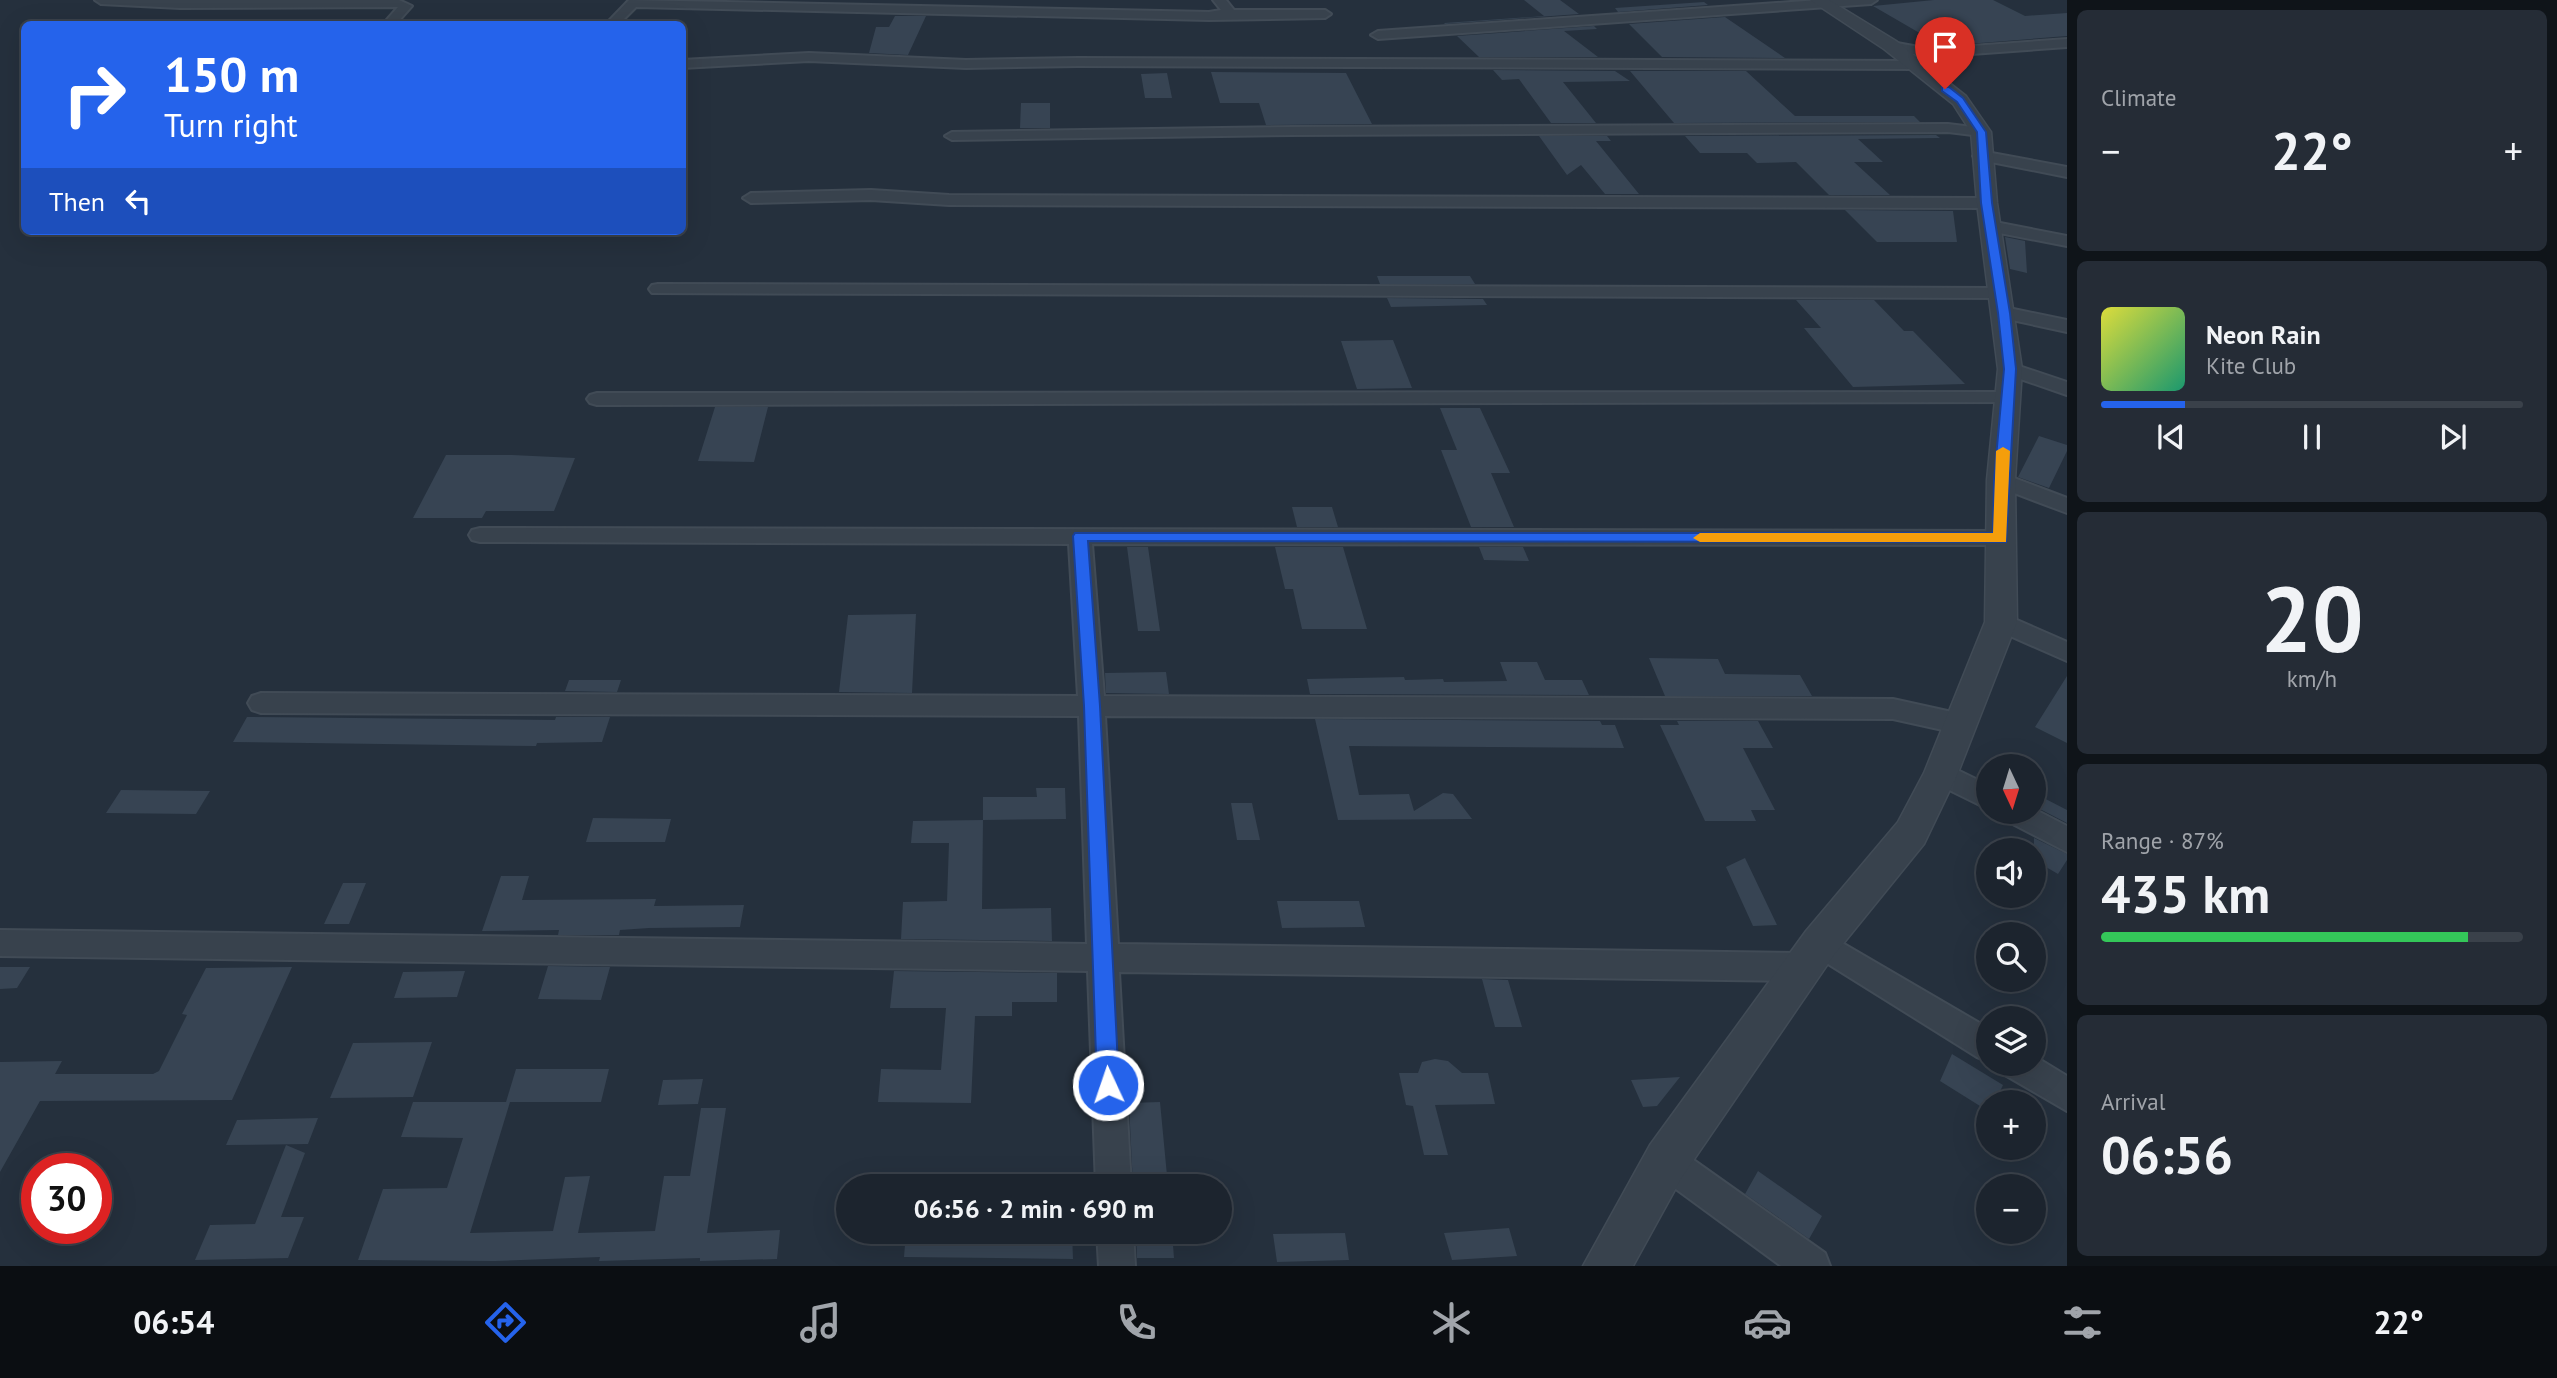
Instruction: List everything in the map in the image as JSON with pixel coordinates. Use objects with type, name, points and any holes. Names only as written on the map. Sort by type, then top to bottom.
[{"type":"street","points":[[101,0],[207,4],[396,3],[406,6],[392,21]]},
{"type":"street","points":[[1219,0],[1228,10],[1223,15]]},
{"type":"street","points":[[1378,35],[1871,0]]},
{"type":"street","points":[[615,21],[635,2],[686,6],[1223,15],[1325,14]]},
{"type":"street","points":[[1608,1266],[1666,1161],[1812,955],[1911,833],[1941,772],[2001,622],[2001,480],[2009,384],[2003,303],[1988,214],[1981,144],[1960,100],[1890,46],[1821,2]]},
{"type":"street","points":[[1890,46],[1930,53],[2067,43]]},
{"type":"street","points":[[686,64],[810,57],[966,64],[1092,62],[1824,67],[1916,65]]},
{"type":"street","points":[[952,136],[1293,131],[1948,128],[1981,144],[2067,172]]},
{"type":"street","points":[[751,198],[871,195],[937,200],[1988,214],[2067,241]]},
{"type":"street","points":[[658,289],[2003,303],[2067,326]]},
{"type":"street","points":[[597,399],[2009,384],[2067,389]]},
{"type":"street","points":[[2001,480],[2067,506]]},
{"type":"street","points":[[480,535],[2001,538]]},
{"type":"street","points":[[1080,536],[1092,706],[1112,1174]]},
{"type":"street","points":[[2001,622],[2067,652]]},
{"type":"street","points":[[261,704],[1894,709],[1961,724]]},
{"type":"street","points":[[1941,772],[1976,791]]},
{"type":"street","points":[[2037,824],[2067,840]]},
{"type":"street","points":[[0,943],[1102,958],[1812,955],[1976,1040]]},
{"type":"street","points":[[2036,1076],[2067,1095]]},
{"type":"street","points":[[1666,1161],[1812,1266]]},
{"type":"street","points":[[1116,1244],[1117,1266]]},
{"type":"building","points":[[1524,0],[1560,0],[1579,14],[1444,23],[1544,16]]},
{"type":"building","points":[[1934,0],[1993,0],[2025,16],[2067,13],[2067,36],[1942,46],[1873,6]]},
{"type":"building","points":[[1704,2],[1708,5],[1618,12],[1615,8]]},
{"type":"building","points":[[895,16],[926,16],[908,55],[869,53],[876,27],[889,27]]},
{"type":"building","points":[[1725,17],[1785,58],[1662,57],[1629,24]]},
{"type":"building","points":[[1594,26],[1597,29],[1564,31],[1598,57],[1479,57],[1457,36]]},
{"type":"building","points":[[1493,70],[1615,71],[1630,81],[1563,82],[1596,123],[1551,123],[1519,79],[1502,80]]},
{"type":"building","points":[[1630,71],[1746,71],[1795,116],[1914,116],[1920,122],[1674,123]]},
{"type":"building","points":[[1211,72],[1346,73],[1372,124],[1266,125],[1259,103],[1220,103]]},
{"type":"building","points":[[1167,73],[1172,98],[1145,98],[1141,74]]},
{"type":"building","points":[[1021,103],[1050,103],[1050,128],[1020,128]]},
{"type":"building","points":[[1936,135],[1940,138],[1858,139],[1883,162],[1854,162],[1890,195],[1829,195],[1796,162],[1757,163],[1747,153],[1700,153],[1685,136]]},
{"type":"building","points":[[1539,136],[1607,136],[1611,141],[1596,141],[1639,194],[1605,194],[1581,165],[1567,175]]},
{"type":"building","points":[[1845,210],[1953,211],[1957,242],[1877,242]]},
{"type":"building","points":[[2005,237],[2025,241],[2027,273],[2010,269]]},
{"type":"building","points":[[1377,276],[1470,276],[1475,284],[1380,284]]},
{"type":"building","points":[[1387,298],[1483,299],[1487,305],[1391,307]]},
{"type":"building","points":[[1796,300],[1874,300],[1904,331],[1913,331],[1965,384],[1853,387],[1804,328],[1821,328]]},
{"type":"building","points":[[1393,340],[1412,388],[1357,389],[1341,341]]},
{"type":"building","points":[[715,407],[768,407],[754,462],[698,461]]},
{"type":"building","points":[[1440,408],[1480,408],[1510,473],[1491,473],[1514,527],[1471,527],[1441,450],[1457,450]]},
{"type":"building","points":[[2039,436],[2067,445],[2067,451],[2049,488],[2018,477]]},
{"type":"building","points":[[446,455],[575,458],[554,511],[486,511],[482,518],[413,518]]},
{"type":"building","points":[[1292,507],[1332,507],[1338,527],[1297,527]]},
{"type":"building","points":[[1127,547],[1148,547],[1160,631],[1138,631]]},
{"type":"building","points":[[1275,547],[1343,547],[1367,629],[1302,629],[1293,589],[1285,589]]},
{"type":"building","points":[[1479,547],[1523,547],[1529,561],[1484,560]]},
{"type":"building","points":[[916,614],[912,693],[839,692],[848,615]]},
{"type":"building","points":[[1649,658],[1718,659],[1725,674],[1800,675],[1812,696],[1665,696]]},
{"type":"building","points":[[1500,662],[1537,662],[1545,680],[1582,680],[1589,695],[1310,694],[1307,679],[1404,677],[1405,680],[1443,679],[1444,682],[1507,681]]},
{"type":"building","points":[[1166,672],[1169,694],[1106,693],[1105,673]]},
{"type":"building","points":[[2067,676],[2067,743],[2035,727]]},
{"type":"building","points":[[569,680],[621,680],[617,692],[565,691]]},
{"type":"building","points":[[247,717],[555,720],[556,717],[610,717],[602,742],[537,743],[536,746],[233,742]]},
{"type":"building","points":[[1315,719],[1600,721],[1602,725],[1615,725],[1624,748],[1349,746],[1359,795],[1409,794],[1414,811],[1443,793],[1453,794],[1472,819],[1338,820]]},
{"type":"building","points":[[1677,721],[1758,721],[1773,748],[1743,748],[1775,810],[1751,810],[1756,821],[1705,821],[1660,725],[1679,725]]},
{"type":"building","points":[[1036,788],[1065,788],[1066,819],[983,820],[983,797],[1037,797]]},
{"type":"building","points":[[121,790],[210,791],[196,814],[106,813]]},
{"type":"building","points":[[2046,799],[2067,810],[2067,823],[2046,812]]},
{"type":"building","points":[[1231,803],[1252,803],[1260,840],[1237,840]]},
{"type":"building","points":[[593,818],[671,819],[665,842],[586,842]]},
{"type":"building","points":[[983,820],[982,909],[1051,908],[1052,941],[901,939],[903,902],[947,901],[949,843],[911,843],[913,821]]},
{"type":"building","points":[[2046,844],[2067,854],[2067,860],[2058,874],[2046,867]]},
{"type":"building","points":[[1745,858],[1777,925],[1753,926],[1726,867]]},
{"type":"building","points":[[501,876],[529,876],[522,900],[656,899],[654,906],[744,905],[740,927],[649,928],[620,930],[619,935],[558,935],[559,930],[482,931]]},
{"type":"building","points":[[343,883],[366,883],[349,924],[324,924]]},
{"type":"building","points":[[1277,901],[1359,901],[1365,927],[1282,928]]},
{"type":"building","points":[[548,966],[610,967],[601,1000],[538,999]]},
{"type":"building","points":[[0,967],[30,967],[17,988],[0,989]]},
{"type":"building","points":[[292,967],[232,1100],[40,1101],[0,1172],[0,1062],[62,1061],[55,1074],[153,1074],[159,1071],[187,1015],[182,1014],[206,968]]},
{"type":"building","points":[[465,971],[457,997],[394,998],[403,972]]},
{"type":"building","points":[[894,971],[1057,973],[1057,1002],[1012,1002],[1012,1016],[975,1016],[971,1103],[878,1102],[881,1069],[941,1070],[946,1008],[890,1008]]},
{"type":"building","points":[[1482,979],[1508,980],[1522,1027],[1495,1027]]},
{"type":"building","points":[[432,1042],[413,1097],[330,1098],[353,1043]]},
{"type":"building","points":[[1952,1054],[1976,1069],[1976,1076],[1988,1076],[2003,1085],[2001,1090],[1976,1090],[1976,1104],[1940,1081]]},
{"type":"building","points":[[1435,1059],[1448,1061],[1462,1073],[1488,1073],[1495,1104],[1435,1105],[1448,1155],[1424,1155],[1413,1106],[1406,1105],[1399,1073],[1418,1073],[1422,1062]]},
{"type":"building","points":[[516,1069],[609,1069],[601,1102],[506,1102]]},
{"type":"building","points":[[1680,1077],[1657,1106],[1643,1107],[1631,1080]]},
{"type":"building","points":[[703,1079],[698,1104],[658,1105],[663,1080]]},
{"type":"building","points":[[413,1102],[510,1102],[470,1233],[553,1231],[565,1177],[590,1176],[578,1233],[655,1231],[664,1176],[690,1176],[701,1108],[726,1108],[707,1233],[780,1230],[777,1259],[599,1261],[600,1257],[495,1261],[358,1260],[383,1189],[447,1188],[463,1138],[401,1137]]},
{"type":"building","points":[[1160,1102],[1167,1174],[1132,1174],[1129,1103]]},
{"type":"building","points":[[318,1118],[308,1144],[226,1145],[237,1120]]},
{"type":"building","points":[[286,1145],[305,1153],[281,1217],[304,1217],[288,1258],[195,1260],[210,1225],[255,1224]]},
{"type":"building","points":[[1758,1171],[1822,1216],[1809,1239],[1745,1194]]},
{"type":"building","points":[[1509,1228],[1517,1256],[1452,1260],[1444,1233]]},
{"type":"building","points":[[1345,1233],[1349,1260],[1277,1262],[1273,1234]]},
{"type":"building","points":[[905,1244],[1072,1244],[1073,1259],[904,1257]]},
{"type":"building","points":[[1136,1244],[1173,1244],[1174,1258],[1137,1258]]},
{"type":"slow traffic","points":[[1700,538],[2001,538],[2003,451]]},
{"type":"route","points":[[1108,1085],[1092,706],[1080,536],[2001,538],[2001,480],[2010,369],[2004,313],[1987,203],[1981,132],[1960,100],[1945,89]]}]
